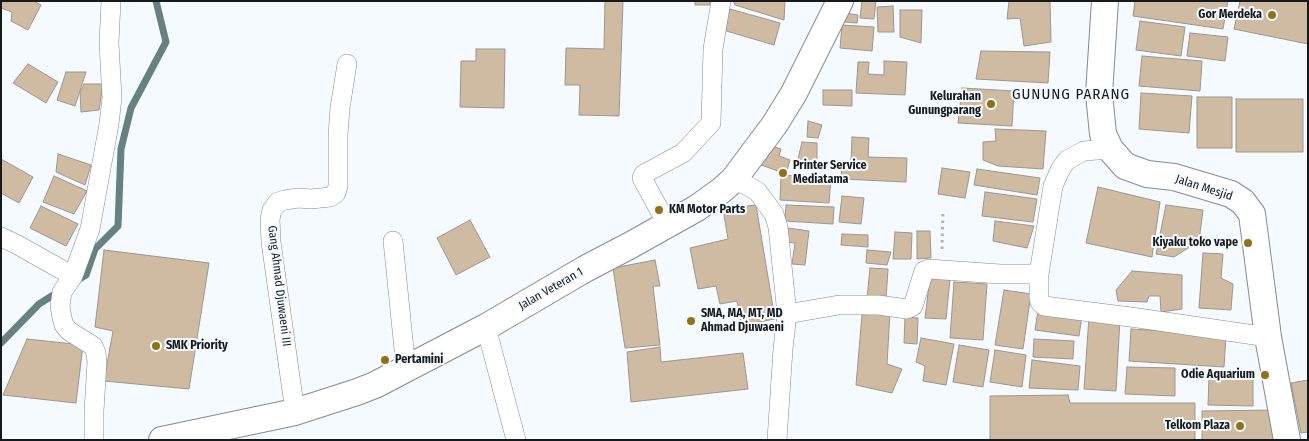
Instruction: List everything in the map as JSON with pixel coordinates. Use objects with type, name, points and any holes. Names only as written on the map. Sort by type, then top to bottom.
[{"type":"street","points":[[94,440],[96,353],[93,346],[64,325],[60,306],[62,292],[73,276],[90,229],[109,124],[112,98],[111,1]]},
{"type":"street","points":[[667,224],[642,178],[644,174],[682,153],[711,123],[713,49],[721,1]]},
{"type":"street","name":"Jalan Veteran 1","points":[[162,440],[295,412],[375,385],[486,327],[585,269],[697,208],[734,179],[775,124],[794,93],[840,1]]},
{"type":"street","name":"Jalan Mesjid","points":[[1105,1],[1099,94],[1103,134],[1110,149],[1125,166],[1147,174],[1174,177],[1231,194],[1243,202],[1252,214],[1268,337],[1287,440]]},
{"type":"street","name":"Gang Ahmad Djuwaeni III","points":[[295,412],[271,242],[270,218],[272,210],[278,202],[298,198],[330,198],[336,193],[338,186],[340,117],[346,64]]},
{"type":"street","points":[[1110,149],[1084,151],[1067,160],[1052,186],[1039,274],[1040,302],[1044,306],[1268,337]]},
{"type":"street","points":[[734,179],[756,192],[774,214],[778,227],[787,314],[777,440]]},
{"type":"street","points":[[1,237],[73,276]]},
{"type":"street","points":[[393,241],[406,369]]},
{"type":"street","points":[[787,314],[839,305],[878,305],[907,309],[913,306],[924,272],[929,269],[1000,274],[1039,274]]},
{"type":"street","points":[[486,327],[516,440]]},
{"type":"path","points":[[942,270],[943,210]]},
{"type":"building","points":[[1,1],[34,1],[41,5],[28,30],[11,21],[12,12],[1,8]]},
{"type":"building","points":[[605,1],[623,1],[619,116],[579,115],[580,85],[565,85],[566,48],[604,49]]},
{"type":"building","points":[[695,1],[710,1],[710,5],[695,5]]},
{"type":"building","points":[[733,1],[785,1],[784,20],[735,5]]},
{"type":"building","points":[[862,1],[876,1],[874,19],[860,18]]},
{"type":"building","points":[[1009,1],[1050,1],[1051,42],[1024,46],[1020,18],[1007,19]]},
{"type":"building","points":[[1135,1],[1228,1],[1223,29],[1133,16]]},
{"type":"building","name":"Gor Merdeka","points":[[1240,1],[1308,1],[1308,44],[1234,29]]},
{"type":"building","points":[[893,6],[894,32],[878,32],[877,7]]},
{"type":"building","points":[[730,9],[780,23],[774,45],[723,30]]},
{"type":"building","points":[[900,10],[922,10],[921,43],[900,37]]},
{"type":"building","points":[[845,13],[858,15],[857,23],[844,22]]},
{"type":"building","points":[[1140,21],[1185,27],[1181,56],[1136,50]]},
{"type":"building","points":[[842,25],[874,27],[872,51],[840,48]]},
{"type":"building","points":[[1190,33],[1228,37],[1225,61],[1187,56]]},
{"type":"building","points":[[476,49],[505,49],[504,108],[460,107],[461,61],[476,61]]},
{"type":"building","points":[[981,51],[1050,52],[1048,83],[976,79]]},
{"type":"building","points":[[1142,56],[1202,61],[1200,91],[1139,86]]},
{"type":"building","points":[[884,61],[907,62],[905,95],[856,93],[858,62],[869,62],[868,74],[884,75]]},
{"type":"building","points":[[28,64],[58,82],[46,103],[13,83]]},
{"type":"building","points":[[66,72],[86,72],[75,106],[57,100]]},
{"type":"building","points":[[84,84],[103,84],[99,110],[81,112],[80,93]]},
{"type":"building","points":[[962,88],[1014,91],[1012,126],[958,123]]},
{"type":"building","points":[[823,90],[852,90],[852,106],[823,105]]},
{"type":"building","points":[[1141,93],[1192,96],[1189,133],[1139,129]]},
{"type":"building","points":[[1197,97],[1232,97],[1232,148],[1197,148]]},
{"type":"building","points":[[1236,99],[1303,99],[1303,152],[1236,152]]},
{"type":"building","points":[[808,121],[822,125],[818,138],[807,137]]},
{"type":"building","points":[[995,129],[1046,131],[1043,169],[998,166],[983,160],[983,142],[996,141]]},
{"type":"building","points":[[852,137],[869,138],[868,157],[907,158],[906,182],[841,179],[842,162],[851,163]]},
{"type":"building","points":[[802,142],[817,143],[817,168],[806,167],[798,159]]},
{"type":"building","points":[[763,143],[781,149],[779,156],[790,160],[786,174],[756,163]]},
{"type":"building","points":[[58,154],[91,165],[85,185],[56,172]]},
{"type":"building","points":[[1,159],[33,177],[19,203],[1,193]]},
{"type":"building","points":[[942,168],[970,172],[965,198],[938,194]]},
{"type":"building","points":[[977,169],[1040,178],[1037,195],[974,185]]},
{"type":"building","points":[[781,175],[831,178],[829,203],[780,200]]},
{"type":"building","points":[[54,176],[87,191],[74,214],[43,202]]},
{"type":"building","points":[[1098,187],[1160,202],[1152,257],[1086,243]]},
{"type":"building","points":[[985,192],[1037,199],[1033,222],[982,216]]},
{"type":"building","points":[[842,196],[864,198],[861,224],[839,222]]},
{"type":"building","points":[[756,205],[775,319],[741,325],[737,301],[720,304],[716,286],[698,289],[690,248],[728,239],[723,209]]},
{"type":"building","points":[[786,205],[834,207],[833,224],[785,221]]},
{"type":"building","points":[[1166,205],[1203,210],[1199,241],[1174,257],[1156,254]]},
{"type":"building","points":[[41,206],[78,224],[66,246],[30,228]]},
{"type":"building","points":[[470,220],[490,257],[456,275],[437,238]]},
{"type":"building","points":[[995,221],[1034,226],[1027,248],[993,241]]},
{"type":"building","points":[[788,228],[809,231],[805,265],[792,264],[795,243],[786,242]]},
{"type":"building","points":[[917,231],[930,231],[931,258],[917,259]]},
{"type":"building","points":[[895,232],[912,233],[911,259],[893,259]]},
{"type":"building","points":[[842,234],[868,235],[868,247],[841,245]]},
{"type":"building","points":[[104,250],[209,263],[189,389],[104,381],[113,331],[95,327]]},
{"type":"building","points":[[867,250],[891,252],[887,265],[866,263]]},
{"type":"building","points":[[1203,253],[1223,254],[1221,278],[1233,284],[1231,310],[1199,308]]},
{"type":"building","points":[[655,260],[660,286],[653,286],[660,345],[625,348],[613,268]]},
{"type":"building","points":[[870,268],[888,269],[886,300],[867,298]]},
{"type":"building","points":[[1132,271],[1182,275],[1182,309],[1161,312],[1160,296],[1149,296],[1147,302],[1118,301],[1116,290]]},
{"type":"building","points":[[930,277],[950,279],[946,319],[925,318]]},
{"type":"building","points":[[954,282],[987,284],[983,340],[950,338]]},
{"type":"building","points":[[1004,290],[1031,294],[1023,349],[995,345]]},
{"type":"building","points":[[1038,310],[1082,316],[1079,336],[1035,330]]},
{"type":"building","points":[[890,313],[887,364],[902,369],[892,393],[856,385],[862,315]]},
{"type":"building","points":[[905,317],[918,318],[917,344],[904,343]]},
{"type":"building","points":[[1089,317],[1120,319],[1116,391],[1084,389]]},
{"type":"building","points":[[1131,329],[1226,335],[1224,367],[1129,361]]},
{"type":"building","points":[[921,338],[954,344],[946,385],[923,381],[925,366],[916,362]]},
{"type":"building","points":[[27,339],[83,345],[76,403],[3,395]]},
{"type":"building","points":[[1034,339],[1074,341],[1073,359],[1033,357]]},
{"type":"building","points":[[959,345],[989,350],[983,387],[953,382]]},
{"type":"building","points":[[660,347],[661,362],[743,353],[748,389],[631,402],[627,352]]},
{"type":"building","points":[[995,350],[1026,355],[1022,387],[990,382]]},
{"type":"building","points":[[1032,360],[1080,366],[1078,390],[1029,388]]},
{"type":"building","points":[[1127,367],[1175,368],[1175,396],[1125,394]]},
{"type":"building","points":[[1209,378],[1253,378],[1253,406],[1208,405]]},
{"type":"building","points":[[1308,380],[1308,432],[1301,433],[1291,383]]},
{"type":"building","points":[[1068,395],[1070,403],[1195,403],[1195,440],[990,440],[990,396]]},
{"type":"building","name":"Telkom Plaza","points":[[1277,410],[1278,440],[1202,440],[1202,411]]},
{"type":"waterway","points":[[76,281],[86,275],[95,249],[118,226],[121,149],[131,108],[166,42],[156,1]]},
{"type":"waterway","points":[[1,343],[39,304],[58,292]]},
{"type":"place","name":"Gor Merdeka","points":[[1272,15]]},
{"type":"place","name":"Kelurahan Gunungparang","points":[[991,104]]},
{"type":"place","name":"Printer Service Mediatama","points":[[783,173]]},
{"type":"place","name":"KM Motor Parts","points":[[659,210]]},
{"type":"place","name":"Kiyaku toko vape","points":[[1248,243]]},
{"type":"place","name":"SMA, MA, MT, MD Ahmad Djuwaeni","points":[[691,321]]},
{"type":"place","name":"SMK Priority","points":[[156,346]]},
{"type":"place","name":"Pertamini","points":[[385,360]]},
{"type":"place","name":"Odie Aquarium","points":[[1265,375]]},
{"type":"place","name":"Telkom Plaza","points":[[1240,426]]},
{"type":"district","name":"GUNUNG PARANG","points":[[1071,95]]}]
